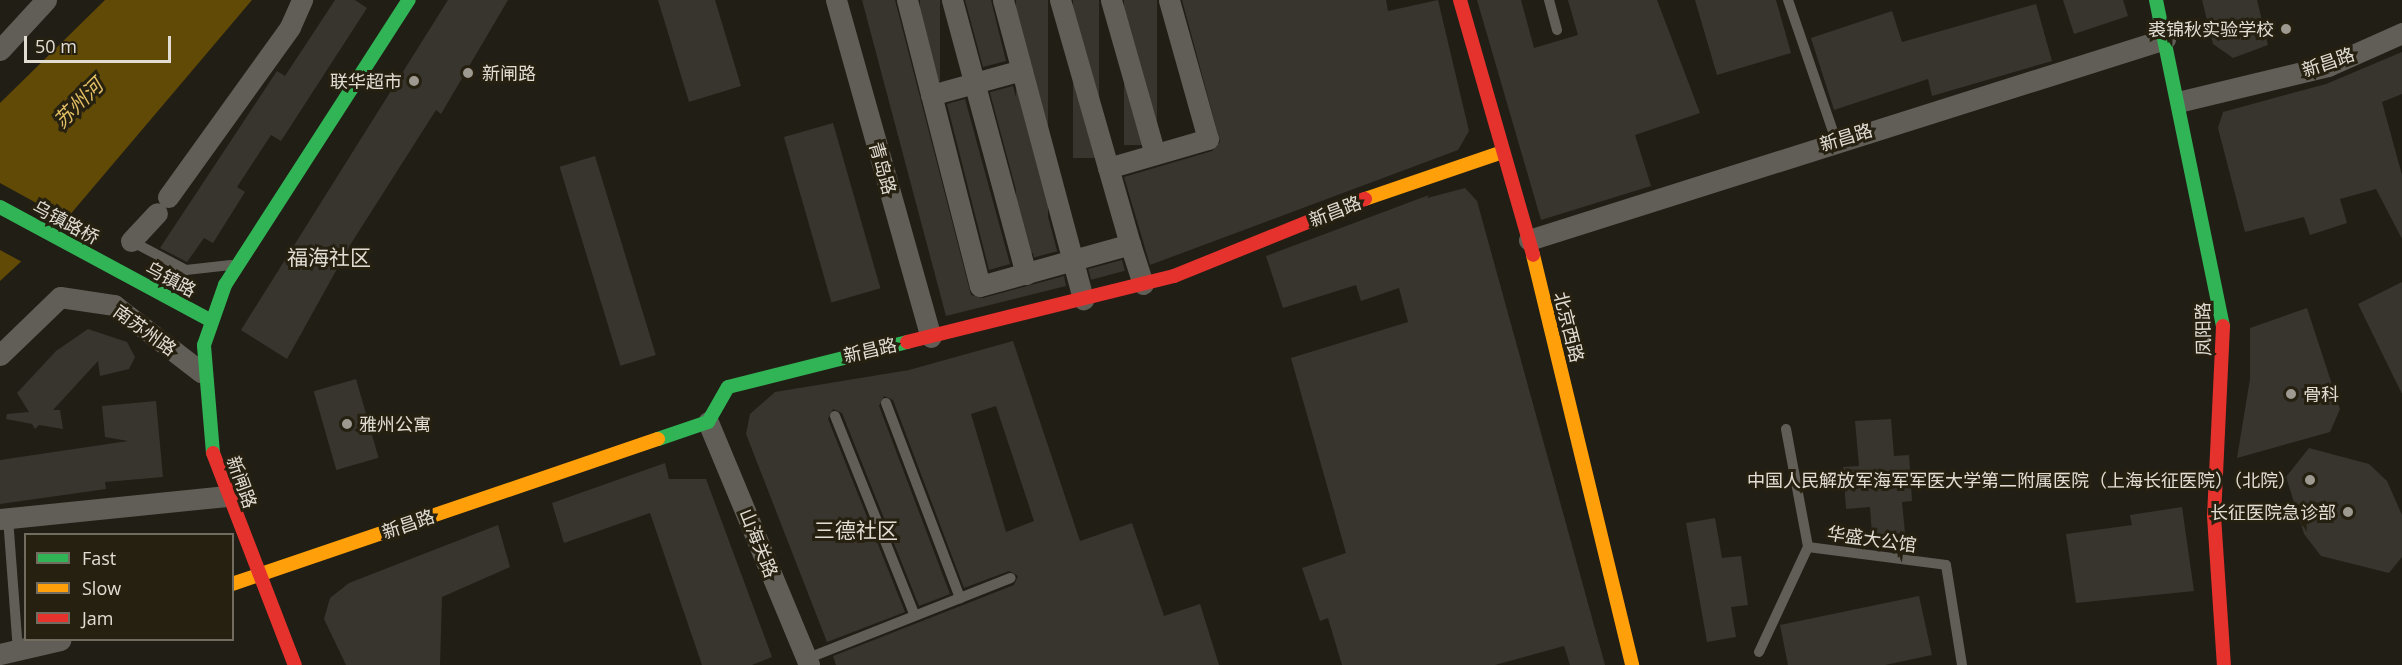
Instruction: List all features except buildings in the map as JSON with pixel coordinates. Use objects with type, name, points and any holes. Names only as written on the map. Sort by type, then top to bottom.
[{"type":"street","points":[[0,50],[46,0]]},
{"type":"street","points":[[131,241],[162,205],[290,27],[302,0]]},
{"type":"street","name":"新闸路","points":[[295,665],[227,496],[208,440],[201,372],[210,320],[237,265],[409,0]]},
{"type":"street","name":"青岛路","points":[[836,0],[931,337]]},
{"type":"street","points":[[907,0],[980,286],[1130,244]]},
{"type":"street","points":[[952,0],[1026,273]]},
{"type":"street","points":[[1003,0],[1083,299]]},
{"type":"street","points":[[1060,0],[1143,284]]},
{"type":"street","points":[[1111,0],[1155,154]]},
{"type":"street","points":[[1108,168],[1208,140],[1169,0]]},
{"type":"street","name":"北京西路","points":[[1460,0],[1529,240],[1632,665]]},
{"type":"street","name":"凤阳路","points":[[2156,0],[2182,100],[2224,311],[2214,516],[2224,665]]},
{"type":"street","name":"新昌路","points":[[2182,100],[2328,66],[2402,33]]},
{"type":"street","name":"新昌路","points":[[1529,240],[1846,135],[2165,39]]},
{"type":"street","points":[[931,95],[1022,69]]},
{"type":"street","name":"新昌路","points":[[234,583],[708,422],[728,387],[866,350],[931,337],[1143,284],[1502,152]]},
{"type":"street","name":"乌镇路桥","points":[[0,207],[115,269]]},
{"type":"street","name":"乌镇路","points":[[115,269],[210,320]]},
{"type":"street","name":"南苏州路","points":[[0,355],[60,297],[114,305],[201,372]]},
{"type":"street","name":"山海关路","points":[[708,422],[808,662]]},
{"type":"street","points":[[4,519],[227,496]]},
{"type":"street","points":[[9,653],[53,641]]},
{"type":"lane","points":[[1549,0],[1557,30]]},
{"type":"lane","points":[[1788,0],[1846,135]]},
{"type":"lane","points":[[131,241],[186,270],[237,265]]},
{"type":"lane","points":[[866,350],[873,370]]},
{"type":"lane","points":[[886,403],[960,598]]},
{"type":"lane","points":[[835,416],[915,616]]},
{"type":"lane","points":[[1786,429],[1808,547]]},
{"type":"lane","points":[[4,519],[9,653]]},
{"type":"lane","name":"华盛大公馆","points":[[1759,652],[1808,547],[1946,565],[1962,665]]},
{"type":"lane","points":[[808,662],[1011,578]]},
{"type":"water","name":"苏州河","points":[[105,0],[252,0],[63,223],[0,281],[0,103]]},
{"type":"pier","points":[[0,183],[69,221],[24,263],[0,250]]},
{"type":"traffic: fast","points":[[213,453],[204,345],[225,285],[409,0]]},
{"type":"traffic: fast","points":[[2156,0],[2223,326]]},
{"type":"traffic: fast","points":[[0,207],[210,320]]},
{"type":"traffic: fast","points":[[658,439],[708,422],[728,387],[907,342]]},
{"type":"traffic: slow","points":[[1365,199],[1502,152]]},
{"type":"traffic: slow","points":[[1533,255],[1632,665]]},
{"type":"traffic: slow","points":[[234,583],[658,439]]},
{"type":"traffic: jam","points":[[1460,0],[1533,255]]},
{"type":"traffic: jam","points":[[907,342],[1174,276],[1365,199]]},
{"type":"traffic: jam","points":[[2223,326],[2214,516],[2224,665]]},
{"type":"traffic: jam","points":[[213,453],[295,665]]},
{"type":"place","name":"裘锦秋实验学校","points":[[2286,29]]},
{"type":"place","name":"新闸路","points":[[468,73]]},
{"type":"place","name":"联华超市","points":[[414,81]]},
{"type":"place","name":"骨科","points":[[2291,394]]},
{"type":"place","name":"雅州公寓","points":[[347,424]]},
{"type":"place","name":"中国人民解放军海军军医大学第二附属医院（上海长征医院）（北院）","points":[[2310,480]]},
{"type":"place","name":"长征医院急诊部","points":[[2348,512]]},
{"type":"district","name":"福海社区","points":[[329,257]]},
{"type":"district","name":"三德社区","points":[[856,530]]}]
